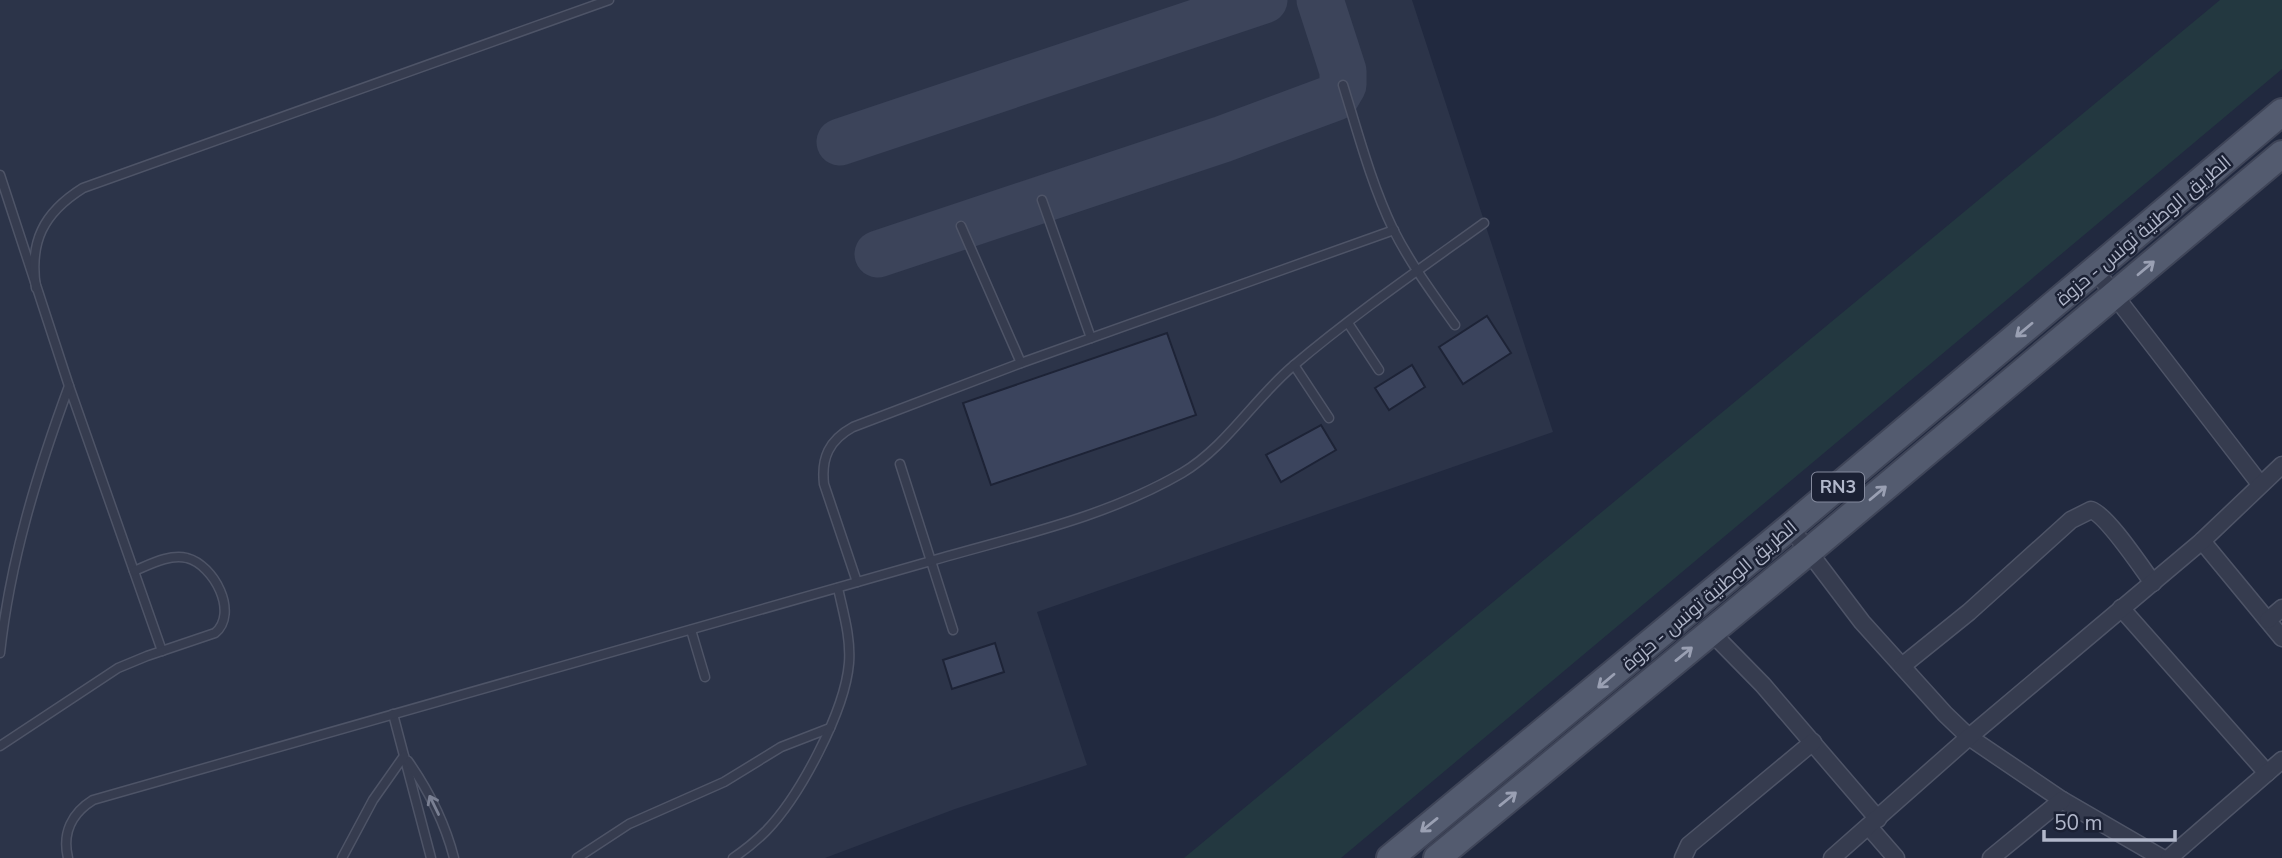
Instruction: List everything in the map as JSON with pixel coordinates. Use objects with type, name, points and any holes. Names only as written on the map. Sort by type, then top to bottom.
[{"type":"main road","name":"الطريق الوطنية تونس - حزوة","points":[[1390,858],[1790,527],[2282,112]]},
{"type":"main road","name":"الطريق الوطنية تونس - حزوة","points":[[1437,858],[1808,552],[2282,153]]},
{"type":"street","points":[[2095,270],[2260,484]]},
{"type":"street","points":[[1832,858],[1969,737],[2202,541],[2282,465]]},
{"type":"street","points":[[1902,666],[1969,612],[2071,520],[2091,510],[2098,512],[2153,583]]},
{"type":"street","points":[[1790,527],[1862,622],[1969,737],[2062,800],[2162,858]]},
{"type":"street","points":[[2202,541],[2282,638]]},
{"type":"street","points":[[2121,608],[2267,773]]},
{"type":"street","points":[[2268,620],[2282,608]]},
{"type":"street","points":[[1711,632],[1813,742],[1896,858]]},
{"type":"street","points":[[1683,858],[1689,845],[1813,742]]},
{"type":"street","points":[[2169,858],[2282,760]]},
{"type":"street","points":[[1991,858],[2062,800]]},
{"type":"lane","points":[[36,288],[33,269],[41,230],[52,213],[66,199],[83,188],[609,0]]},
{"type":"lane","points":[[1343,85],[1375,183],[1394,230],[1455,325]]},
{"type":"lane","points":[[0,176],[69,386],[162,651]]},
{"type":"lane","points":[[1042,200],[1091,338]]},
{"type":"lane","points":[[68,858],[67,836],[71,820],[80,808],[93,800],[931,561],[1098,511],[1159,485],[1185,471],[1208,453],[1294,365],[1484,223]]},
{"type":"lane","points":[[961,226],[1020,363]]},
{"type":"lane","points":[[857,582],[824,484],[822,470],[831,444],[841,434],[1020,363],[1394,230]]},
{"type":"lane","points":[[1348,323],[1379,370]]},
{"type":"lane","points":[[1294,365],[1329,418]]},
{"type":"lane","points":[[0,653],[20,539],[69,386]]},
{"type":"lane","points":[[900,464],[953,630]]},
{"type":"lane","points":[[0,746],[104,676],[132,662],[215,633],[221,628],[226,613],[218,587],[205,568],[187,558],[166,559],[134,570]]},
{"type":"lane","points":[[733,858],[767,830],[784,809],[830,728],[845,687],[849,661],[848,634],[838,588]]},
{"type":"lane","points":[[691,629],[705,677]]},
{"type":"lane","points":[[393,714],[431,858]]},
{"type":"lane","points":[[577,858],[629,824],[724,782],[781,747],[830,728]]},
{"type":"lane","points":[[342,858],[373,800],[404,756]]},
{"type":"lane","points":[[404,756],[431,799],[454,858]]},
{"type":"shaded area","points":[[0,0],[1412,0],[1553,432],[1037,612],[1087,765],[955,809],[825,858],[0,858]]},
{"type":"shaded area","points":[[2220,0],[2282,0],[2282,69],[1341,858],[1184,858]]},
{"type":"building","points":[[1487,316],[1511,353],[1463,384],[1439,347]]},
{"type":"building","points":[[1167,333],[1196,415],[991,485],[963,403]]},
{"type":"building","points":[[1412,365],[1425,387],[1389,410],[1375,388]]},
{"type":"building","points":[[1321,425],[1336,450],[1281,482],[1266,455]]},
{"type":"building","points":[[995,643],[1004,672],[952,689],[943,660]]},
{"type":"taxiway","points":[[840,142],[1264,0]]},
{"type":"taxiway","points":[[878,254],[1223,139],[1336,97],[1343,85],[1343,71],[1320,0]]}]
